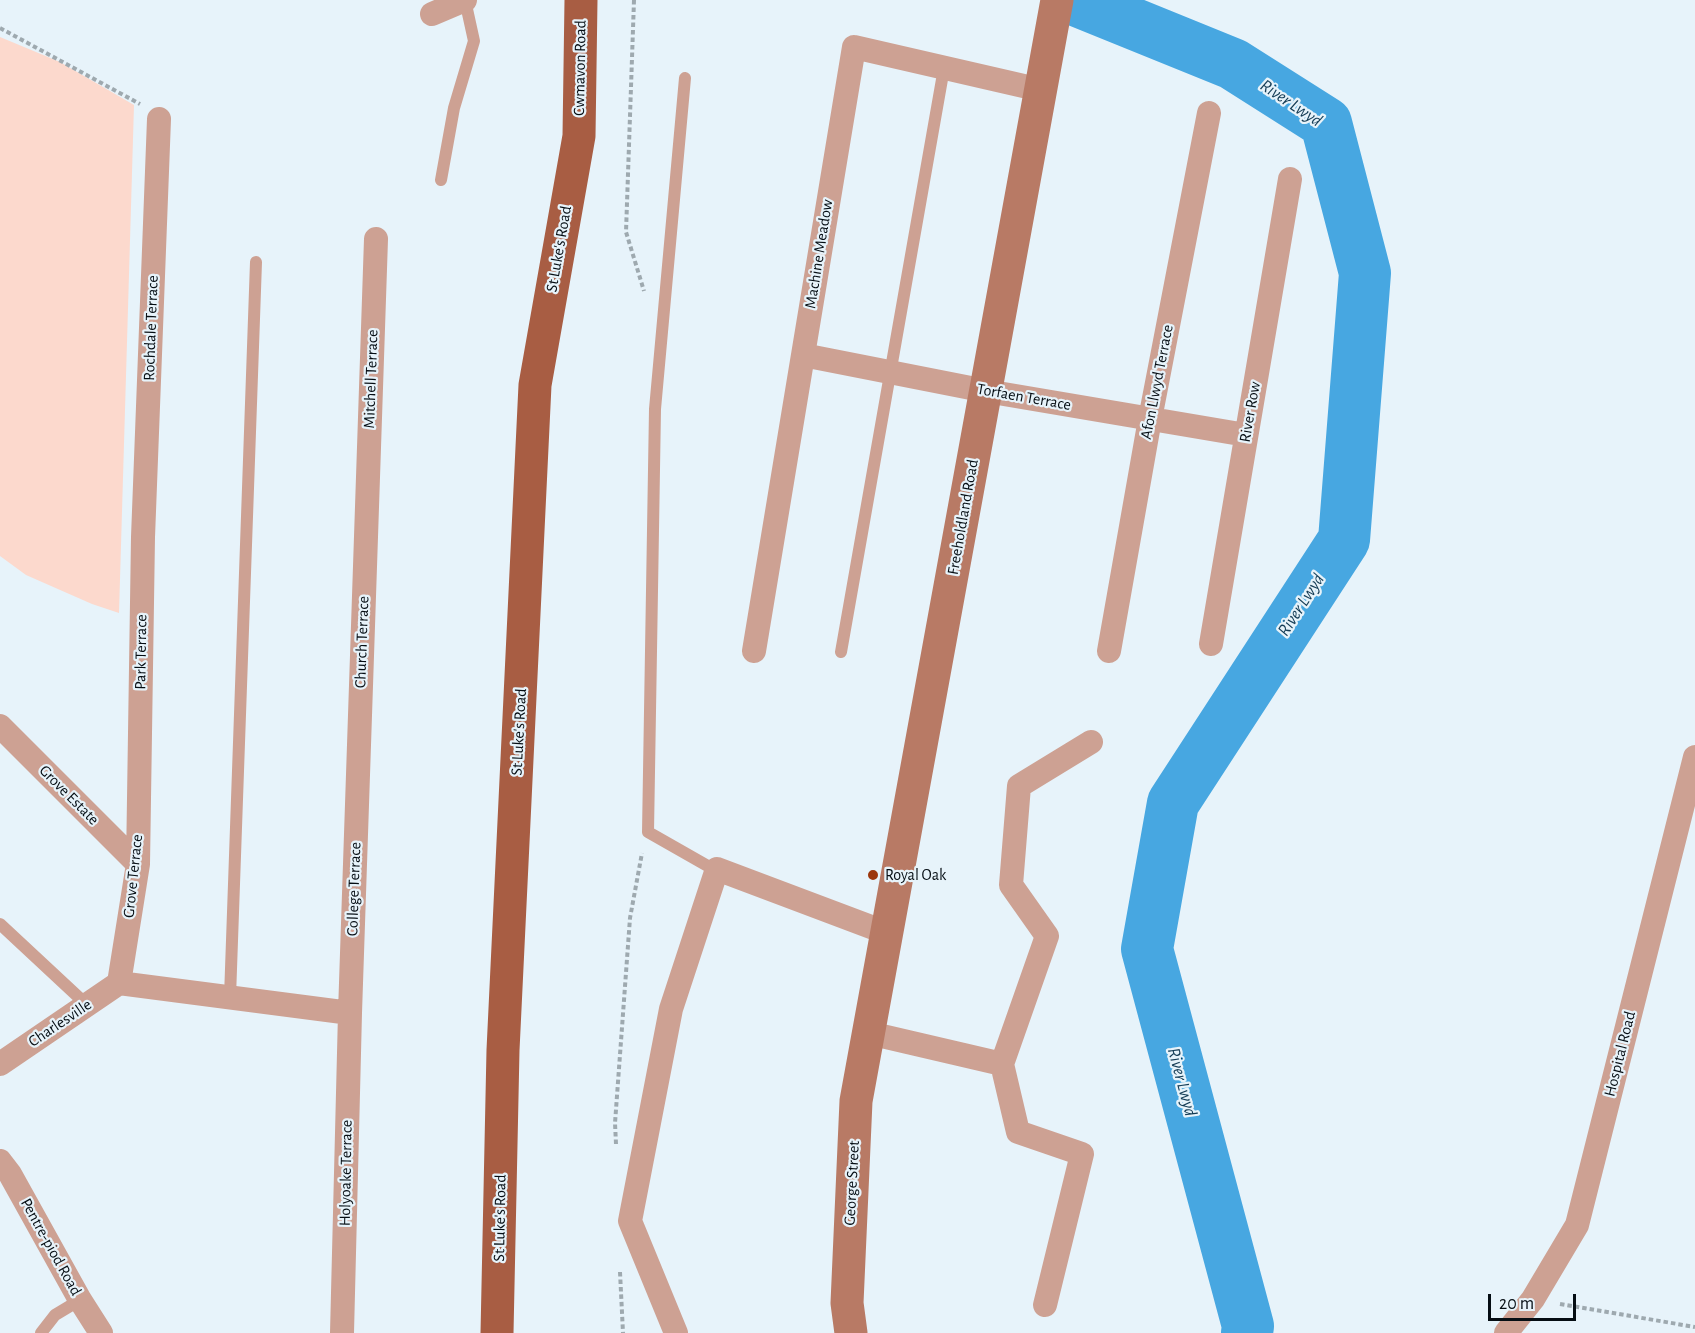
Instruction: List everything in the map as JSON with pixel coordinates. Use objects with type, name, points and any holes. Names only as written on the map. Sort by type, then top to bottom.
[{"type":"main road","name":"Cwmavon Road","points":[[579,136],[581,0]]},
{"type":"main road","name":"Freeholdland Road","points":[[869,1033],[1055,8]]},
{"type":"main road","name":"St Luke's Road","points":[[497,1333],[503,1050],[535,385],[579,136]]},
{"type":"main road","name":"George Street","points":[[851,1333],[847,1303],[856,1101],[869,1033]]},
{"type":"street","points":[[432,14],[465,0]]},
{"type":"street","name":"Machine Meadow","points":[[754,651],[854,47],[1041,90]]},
{"type":"street","name":"Afon Llwyd Terrace","points":[[1109,651],[1150,419],[1209,113]]},
{"type":"street","name":"Rochdale Terrace","points":[[142,537],[159,119]]},
{"type":"street","name":"River Row","points":[[1210,644],[1290,179]]},
{"type":"street","name":"Mitchell Terrace","points":[[366,519],[376,239]]},
{"type":"street","name":"Torfaen Terrace","points":[[803,355],[986,391],[1246,435]]},
{"type":"street","name":"Church Terrace","points":[[358,765],[366,519]]},
{"type":"street","name":"Park Terrace","points":[[139,768],[142,537]]},
{"type":"street","name":"Grove Estate","points":[[0,726],[138,864]]},
{"type":"street","points":[[1045,1305],[1082,1154],[1018,1132],[1002,1064],[1047,936],[1011,885],[1019,786],[1091,742]]},
{"type":"street","name":"Hospital Road","points":[[1506,1333],[1533,1299],[1577,1225],[1695,757]]},
{"type":"street","name":"College Terrace","points":[[350,1013],[358,765]]},
{"type":"street","name":"Grove Terrace","points":[[119,983],[138,864],[139,768]]},
{"type":"street","points":[[676,1333],[630,1221],[671,1009],[717,869],[887,933]]},
{"type":"street","points":[[119,983],[350,1013]]},
{"type":"street","name":"Charlesville","points":[[0,1064],[119,983]]},
{"type":"street","name":"Holyoake Terrace","points":[[342,1333],[350,1013]]},
{"type":"street","points":[[869,1033],[1002,1064]]},
{"type":"street","name":"Pentre-piod Road","points":[[3,1172],[101,1333]]},
{"type":"lane","points":[[441,180],[454,108],[474,41],[465,0]]},
{"type":"lane","points":[[841,652],[944,68]]},
{"type":"lane","points":[[685,78],[655,421],[648,832],[713,869],[717,869]]},
{"type":"lane","points":[[230,997],[256,262]]},
{"type":"lane","points":[[0,924],[87,1005]]},
{"type":"lane","points":[[41,1333],[56,1315],[80,1300]]},
{"type":"path","points":[[634,0],[626,232],[650,312],[663,319]]},
{"type":"path","points":[[0,28],[142,105],[159,119]]},
{"type":"path","points":[[616,1146],[615,1123],[630,918],[644,845],[651,834]]},
{"type":"path","points":[[620,1263],[623,1333]]},
{"type":"path","points":[[1533,1299],[1695,1327]]},
{"type":"shaded area","points":[[0,37],[60,62],[134,105],[119,613],[92,604],[26,575],[0,556]]},
{"type":"waterway","name":"River Lwyd","points":[[1075,0],[1233,64],[1326,123],[1365,273],[1344,540],[1173,803],[1147,949],[1248,1326],[1247,1333]]},
{"type":"place","name":"Royal Oak","points":[[873,875]]}]
